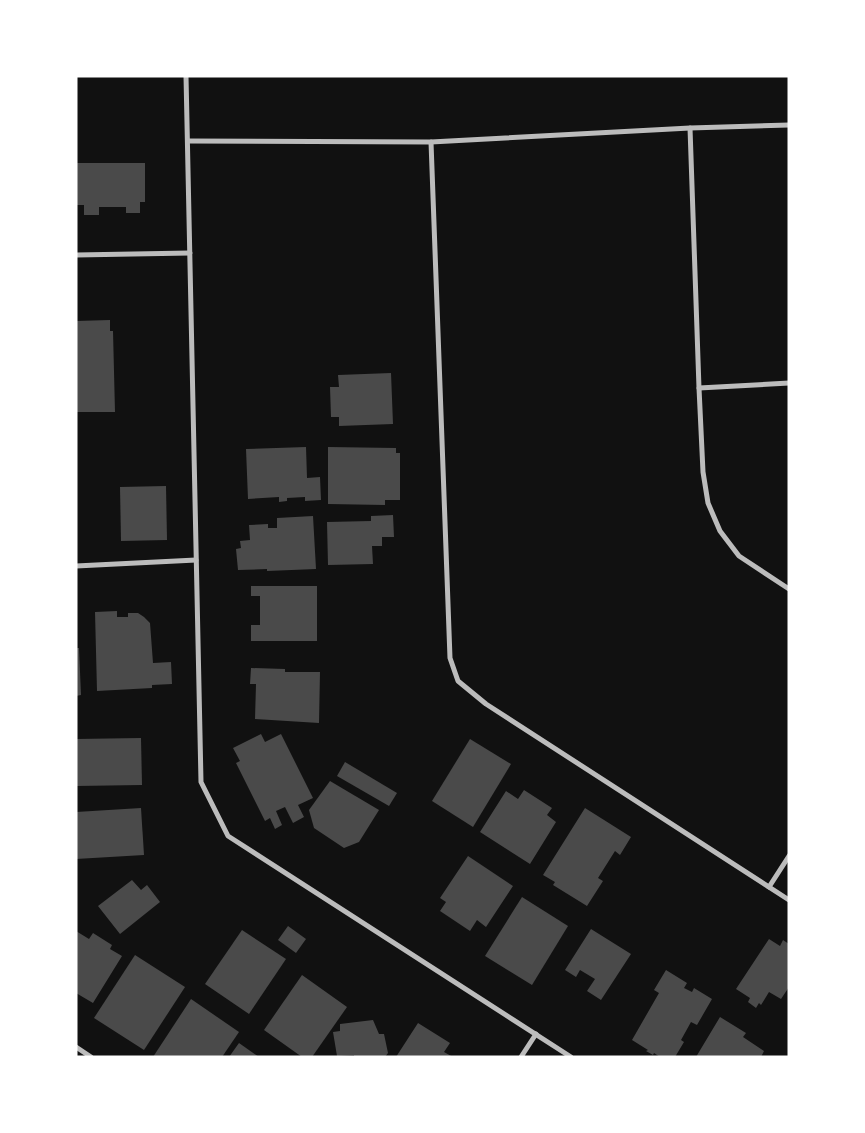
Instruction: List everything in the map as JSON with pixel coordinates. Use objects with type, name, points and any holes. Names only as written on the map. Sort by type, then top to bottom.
[{"type":"street","points":[[186,76],[201,782],[228,836],[571,1057]]},
{"type":"street","points":[[188,141],[431,142],[690,128],[789,125]]},
{"type":"street","points":[[690,128],[699,388],[708,503],[720,531],[739,556],[789,589]]},
{"type":"street","points":[[431,142],[450,658],[458,680],[486,704],[789,900]]},
{"type":"street","points":[[76,255],[190,254]]},
{"type":"street","points":[[699,388],[789,383]]},
{"type":"street","points":[[76,566],[196,560]]},
{"type":"street","points":[[769,886],[789,856]]},
{"type":"street","points":[[521,1057],[536,1034]]},
{"type":"street","points":[[76,1047],[90,1057]]},
{"type":"building","points":[[76,163],[145,163],[145,202],[140,202],[140,213],[126,213],[126,207],[99,207],[99,215],[84,215],[84,205],[76,205]]},
{"type":"building","points":[[110,320],[110,331],[113,331],[115,412],[76,412],[76,321]]},
{"type":"building","points":[[391,373],[393,424],[339,426],[339,417],[331,417],[330,387],[339,387],[338,375]]},
{"type":"building","points":[[306,447],[307,478],[320,477],[321,500],[305,501],[305,497],[287,498],[287,501],[279,502],[279,497],[248,499],[246,449]]},
{"type":"building","points":[[328,447],[396,448],[396,453],[400,453],[400,500],[385,500],[385,505],[328,504]]},
{"type":"building","points":[[166,486],[167,540],[121,541],[120,487]]},
{"type":"building","points":[[393,515],[394,537],[382,537],[382,546],[372,546],[373,564],[328,565],[327,522],[371,521],[371,516]]},
{"type":"building","points":[[313,516],[316,569],[238,570],[236,549],[241,548],[240,541],[250,540],[249,525],[268,524],[268,528],[277,528],[277,518]]},
{"type":"building","points":[[251,586],[317,586],[317,641],[251,641],[251,625],[260,625],[260,596],[251,596]]},
{"type":"building","points":[[117,611],[117,617],[128,617],[128,613],[138,613],[150,623],[153,663],[171,662],[172,684],[152,685],[152,688],[97,691],[95,612]]},
{"type":"building","points":[[76,648],[79,648],[81,695],[76,696]]},
{"type":"building","points":[[251,668],[285,669],[285,672],[320,672],[319,723],[255,719],[256,684],[250,684]]},
{"type":"building","points":[[261,734],[265,742],[281,734],[313,798],[298,805],[304,817],[293,823],[285,807],[276,811],[282,825],[275,829],[270,818],[265,821],[236,763],[240,761],[233,748]]},
{"type":"building","points":[[141,738],[142,785],[76,786],[76,739]]},
{"type":"building","points":[[470,739],[511,764],[473,827],[432,801]]},
{"type":"building","points":[[345,762],[397,793],[389,806],[337,776]]},
{"type":"building","points":[[330,781],[379,810],[359,842],[344,848],[314,828],[309,810]]},
{"type":"building","points":[[524,790],[552,808],[547,815],[556,822],[530,864],[480,832],[506,791],[518,799]]},
{"type":"building","points":[[141,808],[144,855],[76,859],[76,812]]},
{"type":"building","points":[[585,808],[631,837],[620,855],[615,851],[598,878],[603,881],[587,906],[553,885],[555,882],[543,875]]},
{"type":"building","points":[[468,856],[513,886],[486,927],[477,920],[470,931],[440,911],[446,902],[440,898]]},
{"type":"building","points":[[132,880],[141,890],[147,885],[160,902],[120,934],[98,906]]},
{"type":"building","points":[[522,897],[568,926],[532,985],[485,956]]},
{"type":"building","points":[[288,926],[306,939],[296,953],[278,940]]},
{"type":"building","points":[[591,929],[631,954],[601,1000],[587,991],[595,979],[580,970],[576,977],[565,970]]},
{"type":"building","points":[[242,930],[286,959],[249,1014],[205,984]]},
{"type":"building","points":[[76,931],[89,939],[93,933],[112,945],[110,949],[122,956],[93,1003],[76,993]]},
{"type":"building","points":[[769,939],[780,946],[783,940],[789,944],[789,987],[781,999],[769,992],[761,1005],[759,1003],[756,1008],[748,1002],[750,998],[736,989]]},
{"type":"building","points":[[135,955],[185,987],[144,1050],[94,1018]]},
{"type":"building","points":[[666,970],[687,983],[684,988],[692,992],[694,988],[712,999],[697,1025],[691,1022],[681,1040],[684,1042],[675,1057],[660,1057],[654,1053],[653,1055],[632,1040],[659,993],[654,990]]},
{"type":"building","points":[[302,975],[347,1007],[312,1057],[302,1057],[264,1030]]},
{"type":"building","points":[[191,999],[239,1032],[222,1057],[153,1057]]},
{"type":"building","points":[[720,1017],[746,1033],[743,1037],[764,1051],[761,1057],[696,1057]]},
{"type":"building","points":[[373,1020],[379,1034],[384,1034],[388,1053],[385,1057],[337,1056],[333,1032],[340,1031],[340,1024]]},
{"type":"building","points":[[418,1023],[450,1043],[444,1052],[453,1057],[396,1057]]},
{"type":"building","points":[[239,1043],[259,1057],[229,1057]]}]
